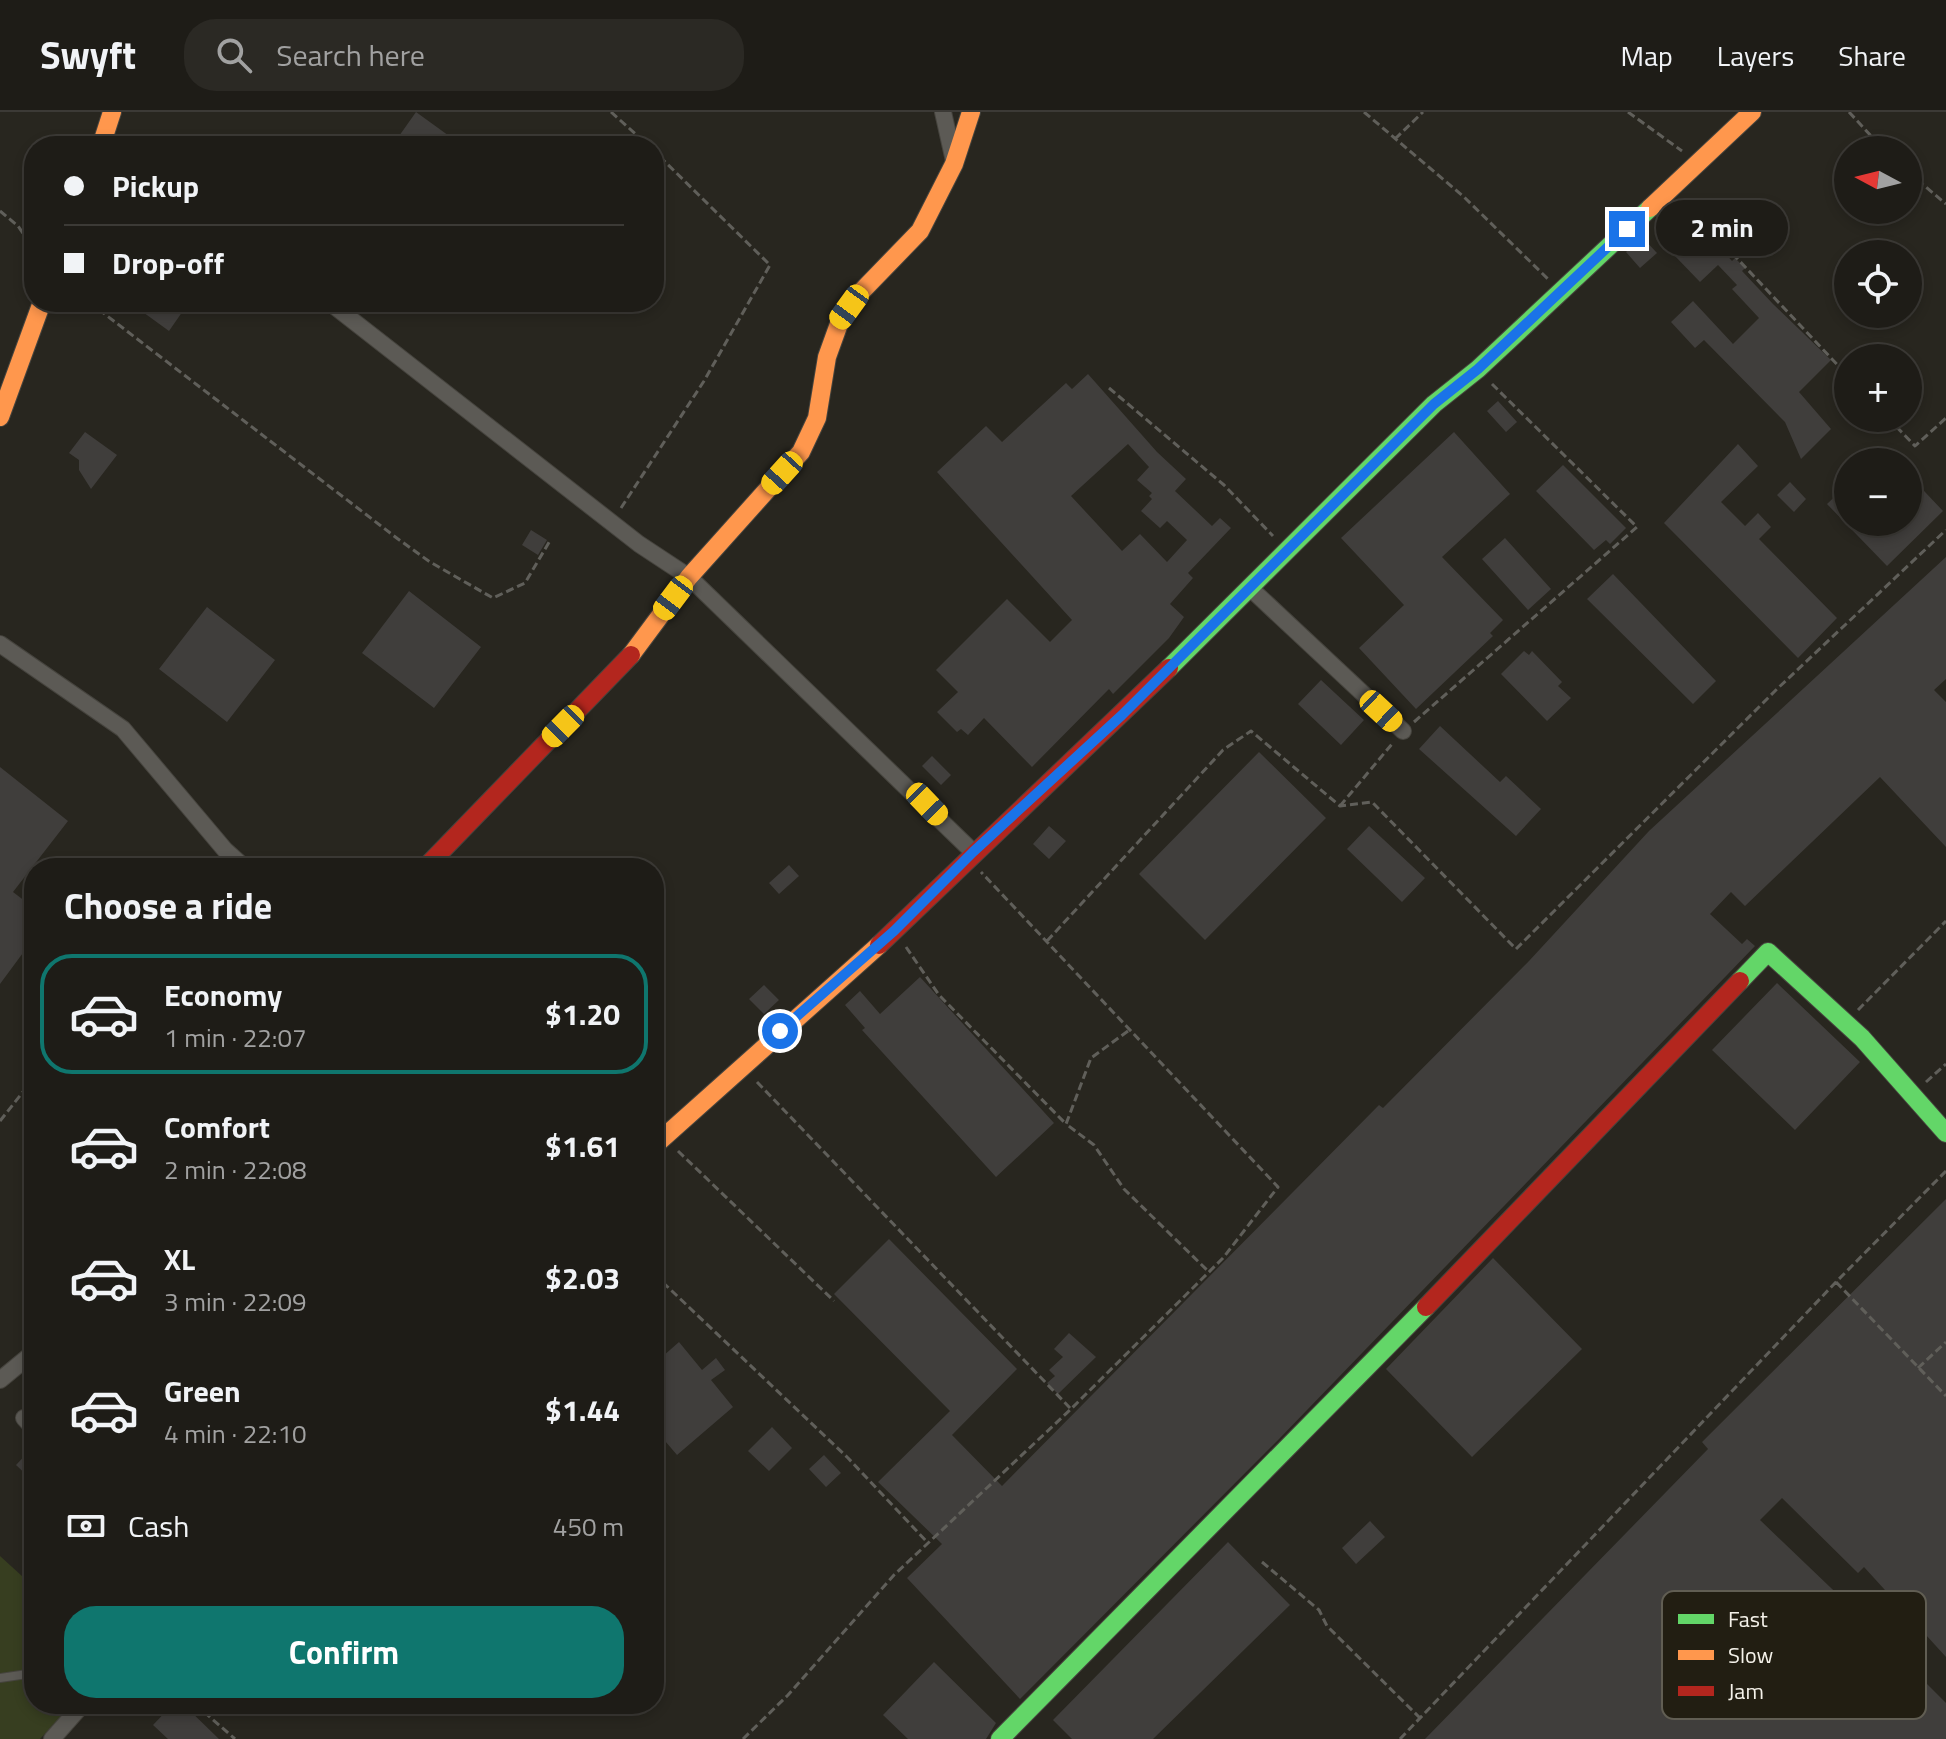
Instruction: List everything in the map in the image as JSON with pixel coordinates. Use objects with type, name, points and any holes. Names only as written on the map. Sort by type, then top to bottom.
[{"type":"street","points":[[105,136],[112,112]]},
{"type":"street","points":[[943,112],[954,164]]},
{"type":"street","points":[[435,858],[624,664],[689,577],[801,452],[817,418],[827,357],[840,321],[859,294],[920,231],[954,164],[971,112]]},
{"type":"street","points":[[664,1136],[894,931],[970,855],[1122,715],[1434,404],[1478,369],[1752,112]]},
{"type":"street","points":[[0,417],[38,312]]},
{"type":"street","points":[[342,312],[639,544],[689,577],[970,855]]},
{"type":"street","points":[[1250,588],[1403,731]]},
{"type":"street","points":[[0,644],[123,729],[234,858]]},
{"type":"street","points":[[1000,1739],[1290,1448],[1768,952],[1848,1020],[1915,1093],[1946,1133]]},
{"type":"street","points":[[0,1380],[24,1360]]},
{"type":"street","points":[[52,1739],[74,1714]]},
{"type":"lane","points":[[0,1678],[24,1674]]},
{"type":"path","points":[[611,112],[638,136]]},
{"type":"path","points":[[1364,112],[1464,197],[1559,290]]},
{"type":"path","points":[[1395,139],[1423,112]]},
{"type":"path","points":[[1628,112],[1698,162]]},
{"type":"path","points":[[1849,112],[1871,136]]},
{"type":"path","points":[[612,521],[704,381],[770,265],[664,161]]},
{"type":"path","points":[[1922,184],[1946,204]]},
{"type":"path","points":[[1671,189],[1834,361]]},
{"type":"path","points":[[0,211],[24,235]]},
{"type":"path","points":[[102,312],[409,547],[493,598],[525,583],[551,539]]},
{"type":"path","points":[[1340,806],[1403,731],[1637,527],[1478,369]]},
{"type":"path","points":[[1109,388],[1224,485],[1286,550]]},
{"type":"path","points":[[1902,432],[1915,446],[1946,418]]},
{"type":"path","points":[[1047,941],[1223,750],[1251,731],[1340,806],[1372,802],[1516,949],[1777,689],[1946,530]]},
{"type":"path","points":[[743,1739],[788,1695],[894,1575],[1071,1409],[1223,1258],[1278,1187],[1128,1031],[970,855]]},
{"type":"path","points":[[1848,1020],[1946,921]]},
{"type":"path","points":[[894,931],[939,995],[1066,1124],[1094,1145],[1124,1189],[1208,1271]]},
{"type":"path","points":[[1066,1124],[1091,1058],[1128,1031]]},
{"type":"path","points":[[1915,1093],[1946,1064]]},
{"type":"path","points":[[741,1065],[1071,1409]]},
{"type":"path","points":[[0,1121],[24,1091]]},
{"type":"path","points":[[664,1147],[834,1301]]},
{"type":"path","points":[[1400,1739],[1946,1171]]},
{"type":"path","points":[[1836,1282],[1946,1396]]},
{"type":"path","points":[[664,1283],[848,1458],[929,1544]]},
{"type":"path","points":[[1918,1368],[1946,1342]]},
{"type":"path","points":[[1262,1562],[1319,1610],[1327,1626],[1420,1718]]},
{"type":"path","points":[[206,1714],[235,1739]]},
{"type":"green space","points":[[0,1556],[24,1578],[24,1714],[63,1714],[40,1739],[0,1739]]},
{"type":"building","points":[[416,112],[449,136],[399,136]]},
{"type":"building","points":[[1694,219],[1732,261],[1735,258],[1745,268],[1742,271],[1773,304],[1831,360],[1799,392],[1831,429],[1801,459],[1785,422],[1704,340],[1695,348],[1671,322],[1693,301],[1733,344],[1759,318],[1732,289],[1737,285],[1718,265],[1700,282],[1674,255],[1690,240],[1681,230]]},
{"type":"building","points":[[1642,237],[1657,253],[1640,268],[1626,252]]},
{"type":"building","points":[[143,312],[182,312],[169,331]]},
{"type":"building","points":[[1088,374],[1157,452],[1186,479],[1175,491],[1212,526],[1220,518],[1231,528],[1188,573],[1193,578],[1170,604],[1184,617],[1169,638],[1113,694],[1109,689],[1032,767],[984,718],[968,735],[961,729],[957,732],[937,712],[958,692],[936,670],[1007,599],[1050,642],[1072,620],[937,472],[986,426],[1002,442],[1066,383],[1072,389]],"holes":[[[1128,444],[1149,467],[1137,480],[1152,493],[1149,496],[1152,499],[1141,511],[1160,528],[1167,521],[1187,540],[1167,562],[1140,534],[1122,551],[1071,496]]]},
{"type":"building","points":[[1498,401],[1517,422],[1506,432],[1487,411]]},
{"type":"building","points":[[85,432],[117,455],[91,489],[79,470],[79,460],[69,453]]},
{"type":"building","points":[[1454,432],[1510,494],[1442,557],[1503,620],[1490,633],[1493,636],[1416,709],[1359,648],[1404,605],[1341,538]]},
{"type":"building","points":[[1738,444],[1758,466],[1721,502],[1745,526],[1758,513],[1771,527],[1759,539],[1837,618],[1798,658],[1664,523]]},
{"type":"building","points":[[1563,465],[1626,528],[1610,544],[1606,540],[1594,550],[1536,491]]},
{"type":"building","points":[[1790,482],[1806,499],[1794,512],[1777,495]]},
{"type":"building","points":[[1922,489],[1943,511],[1922,532]]},
{"type":"building","points":[[1834,497],[1834,511],[1827,504]]},
{"type":"building","points":[[531,530],[547,540],[538,555],[522,545]]},
{"type":"building","points":[[1858,536],[1918,536],[1887,566]]},
{"type":"building","points":[[1505,538],[1551,589],[1528,610],[1482,559]]},
{"type":"building","points":[[1946,557],[1946,679],[1934,690],[1946,702],[1946,847],[1880,777],[1745,906],[1731,892],[1710,914],[1742,944],[1747,939],[1755,946],[1280,1438],[1020,1699],[907,1578],[942,1544],[878,1482],[950,1411],[834,1294],[889,1239],[1017,1369],[952,1435],[1002,1486],[1379,1105],[1383,1108],[1529,961],[1649,831]]},
{"type":"building","points":[[1613,574],[1716,681],[1693,704],[1587,599]]},
{"type":"building","points":[[409,591],[481,647],[434,708],[362,653]]},
{"type":"building","points":[[207,607],[275,660],[227,722],[159,669]]},
{"type":"building","points":[[1524,651],[1529,655],[1532,651],[1562,682],[1558,686],[1571,698],[1547,721],[1501,674]]},
{"type":"building","points":[[1321,680],[1364,720],[1341,745],[1298,704]]},
{"type":"building","points":[[1440,726],[1500,782],[1506,776],[1541,809],[1516,836],[1419,749]]},
{"type":"building","points":[[1259,752],[1326,818],[1205,940],[1139,874]]},
{"type":"building","points":[[932,756],[951,775],[941,785],[922,766]]},
{"type":"building","points":[[0,767],[68,821],[39,858],[24,858],[24,878],[13,892],[24,900],[24,952],[0,984]]},
{"type":"building","points":[[1049,826],[1066,841],[1049,859],[1033,844]]},
{"type":"building","points":[[1369,826],[1425,878],[1402,902],[1347,849]]},
{"type":"building","points":[[789,865],[799,876],[779,894],[769,883]]},
{"type":"building","points":[[920,977],[1054,1123],[996,1177],[862,1030],[865,1028],[845,1005],[860,991],[880,1014]]},
{"type":"building","points":[[1777,983],[1860,1062],[1795,1130],[1712,1050]]},
{"type":"building","points":[[764,985],[779,1000],[764,1014],[749,999]]},
{"type":"building","points":[[1946,1199],[1946,1657],[1926,1635],[1926,1591],[1886,1591],[1864,1567],[1858,1573],[1782,1498],[1760,1520],[1834,1591],[1662,1591],[1662,1719],[1926,1719],[1926,1683],[1946,1703],[1946,1739],[1425,1739],[1708,1449],[1702,1442]]},
{"type":"building","points":[[1493,1258],[1582,1349],[1472,1457],[1386,1369]]},
{"type":"building","points":[[1069,1333],[1096,1357],[1058,1394],[1047,1383],[1055,1376],[1049,1370],[1063,1357],[1054,1349]]},
{"type":"building","points":[[679,1342],[702,1370],[716,1358],[725,1370],[711,1380],[733,1407],[677,1455],[664,1440],[664,1355]]},
{"type":"building","points":[[772,1427],[792,1448],[769,1471],[748,1451]]},
{"type":"building","points":[[824,1455],[841,1473],[826,1487],[809,1469]]},
{"type":"building","points":[[24,1457],[24,1473],[16,1465]]},
{"type":"building","points":[[1370,1521],[1385,1537],[1356,1564],[1342,1548]]},
{"type":"building","points":[[1228,1542],[1290,1605],[1153,1739],[1072,1739],[1053,1720]]},
{"type":"building","points":[[934,1662],[996,1723],[986,1739],[908,1739],[883,1715]]},
{"type":"building","points":[[163,1714],[193,1714],[219,1739],[168,1739],[153,1725]]},
{"type":"traffic: fast","points":[[1169,668],[1434,404],[1478,369],[1650,208]]},
{"type":"traffic: fast","points":[[1740,981],[1768,952],[1862,1038],[1946,1133]]},
{"type":"traffic: fast","points":[[1000,1739],[1426,1307]]},
{"type":"traffic: slow","points":[[104,136],[112,112]]},
{"type":"traffic: slow","points":[[631,655],[689,577],[801,452],[817,418],[827,357],[840,321],[859,294],[920,231],[954,164],[971,112]]},
{"type":"traffic: slow","points":[[1650,208],[1752,112]]},
{"type":"traffic: slow","points":[[0,417],[38,312]]},
{"type":"traffic: slow","points":[[664,1137],[879,945]]},
{"type":"traffic: jam","points":[[435,858],[631,655]]},
{"type":"traffic: jam","points":[[879,945],[1169,668]]},
{"type":"traffic: jam","points":[[1426,1307],[1740,981]]},
{"type":"route","points":[[780,1031],[894,931],[973,852],[1122,715],[1434,404],[1478,369],[1627,229]]}]
